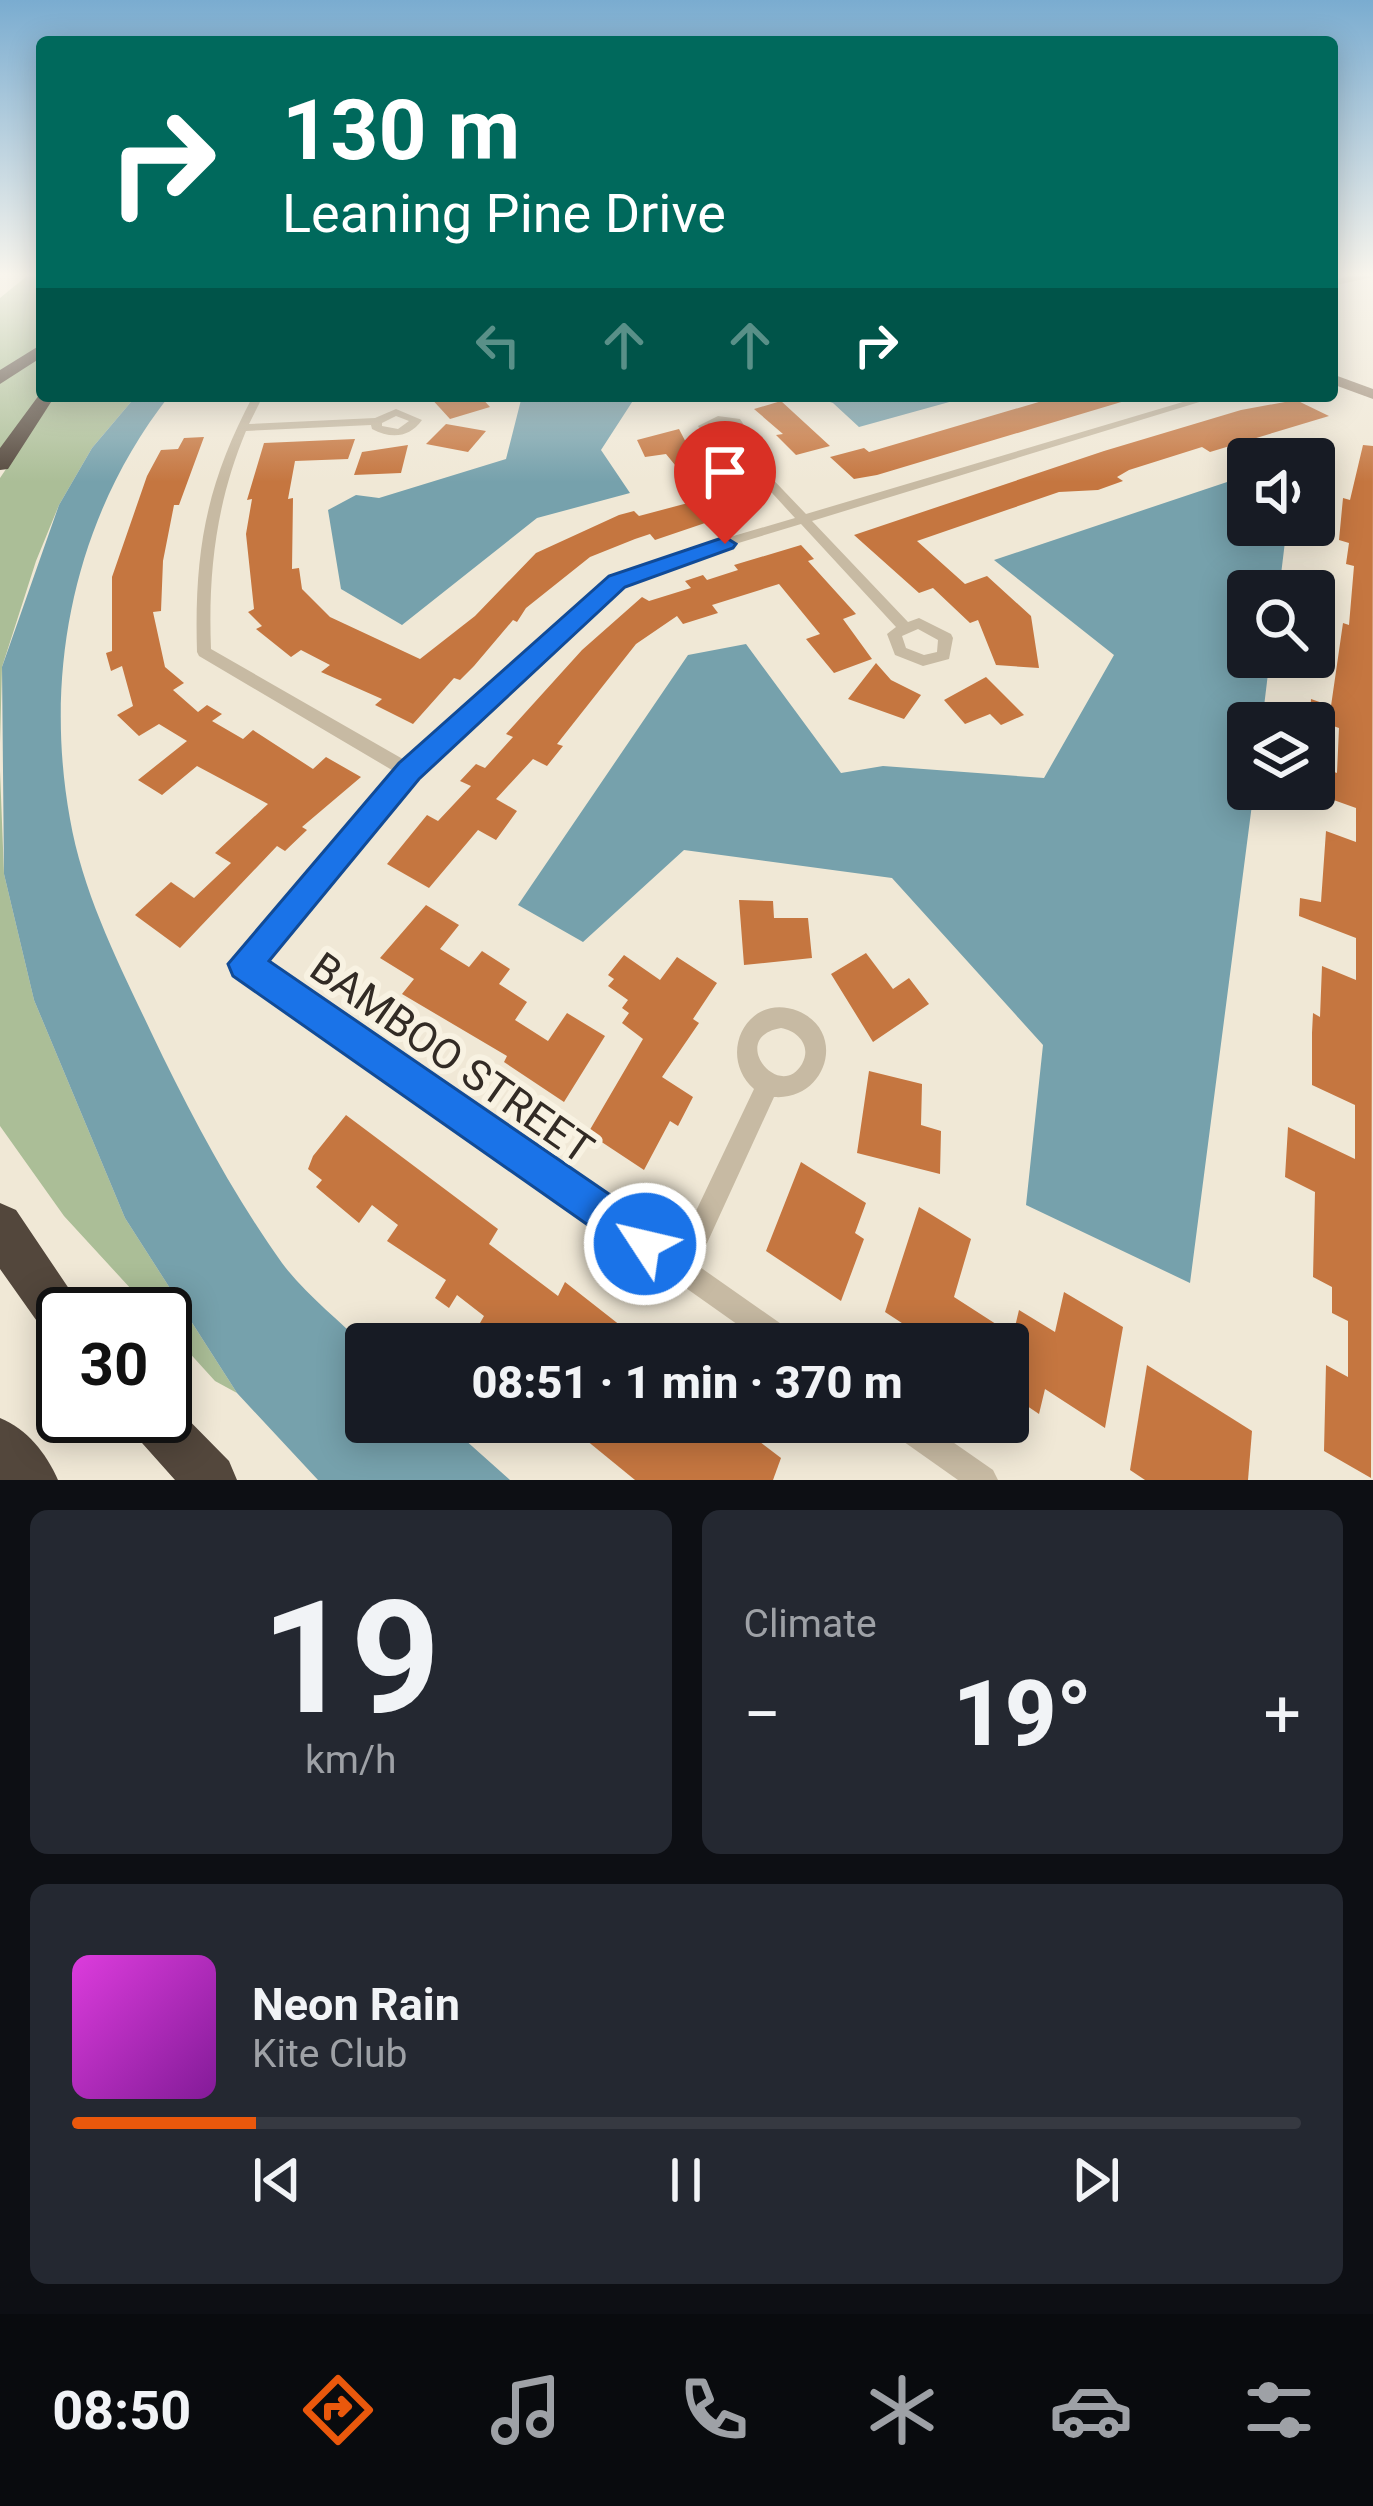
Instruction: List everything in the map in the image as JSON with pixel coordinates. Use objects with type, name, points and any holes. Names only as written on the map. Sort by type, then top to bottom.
[{"type":"highway","points":[[0,378],[36,353]]},
{"type":"highway","points":[[0,464],[41,402]]},
{"type":"highway","points":[[0,1226],[37,1287]]},
{"type":"highway","points":[[176,1443],[210,1480]]},
{"type":"highway","points":[[0,1444],[31,1480]]},
{"type":"street","points":[[1338,381],[1373,394]]},
{"type":"street","points":[[255,402],[216,488],[200,572],[204,652],[409,771],[617,582],[684,555],[1194,402]]},
{"type":"street","points":[[240,428],[377,421]]},
{"type":"street","points":[[730,441],[903,626]]},
{"type":"street","name":"BAMBOO STREET","points":[[409,771],[244,964],[758,1323]]},
{"type":"street","points":[[682,1269],[768,1084]]},
{"type":"street","points":[[930,1443],[982,1480]]},
{"type":"green space","points":[[0,344],[36,344],[36,349],[0,373]]},
{"type":"green space","points":[[36,360],[37,402],[0,457],[0,383]]},
{"type":"green space","points":[[51,402],[131,402],[92,448],[59,505],[36,561],[2,667],[0,743],[0,478]]},
{"type":"green space","points":[[0,771],[4,874],[34,1000],[125,1218],[169,1287],[129,1287],[64,1216],[0,1126]]},
{"type":"green space","points":[[192,1323],[237,1393],[215,1381],[192,1356]]},
{"type":"water","points":[[131,402],[165,402],[110,492],[89,543],[65,651],[63,763],[76,847],[93,901],[165,1061],[246,1208],[291,1274],[345,1327],[345,1443],[469,1443],[510,1480],[318,1480],[237,1393],[192,1323],[192,1287],[169,1287],[125,1218],[34,1000],[4,874],[2,667],[59,505],[92,448]]},
{"type":"water","points":[[520,402],[632,402],[601,450],[630,493],[537,518],[402,625],[341,589],[328,510],[356,495],[379,498],[506,459]]},
{"type":"water","points":[[830,402],[949,402],[859,427]]},
{"type":"water","points":[[1227,482],[1227,546],[1284,546],[1282,570],[1227,570],[1227,678],[1267,678],[1265,702],[1227,702],[1227,810],[1251,810],[1190,1283],[1026,1205],[1043,1045],[892,878],[684,850],[583,942],[518,905],[688,655],[746,644],[841,773],[883,766],[1044,778],[1114,655],[994,560]]},
{"type":"building","points":[[434,402],[485,402],[490,407],[450,419]]},
{"type":"building","points":[[782,402],[830,446],[796,455],[776,435],[783,434],[754,409]]},
{"type":"building","points":[[1039,402],[1121,402],[877,475],[854,479],[830,457],[864,448],[869,452]]},
{"type":"building","points":[[1285,402],[1300,402],[1329,416],[1256,438],[1227,438],[1227,447],[1210,452],[1202,447],[1129,470],[1117,477],[1123,481],[1098,490],[1059,492],[917,541],[965,584],[987,576],[1031,616],[1039,668],[996,665],[978,620],[970,623],[933,588],[919,593],[854,535],[1241,410]]},
{"type":"building","points":[[446,424],[486,431],[468,452],[426,444]]},
{"type":"building","points":[[679,429],[694,458],[703,455],[737,489],[753,490],[764,503],[655,540],[650,534],[590,557],[526,608],[517,622],[513,620],[474,666],[460,680],[454,678],[413,724],[375,705],[382,699],[321,672],[330,665],[301,650],[291,657],[256,629],[262,626],[248,612],[254,609],[246,534],[252,499],[247,500],[264,443],[355,439],[348,459],[295,461],[288,499],[293,498],[292,569],[299,568],[302,589],[330,617],[420,659],[475,616],[536,553],[619,515],[634,511],[639,516],[703,499],[666,454],[645,457],[637,440]]},
{"type":"building","points":[[204,437],[179,505],[174,505],[163,561],[161,611],[153,612],[165,667],[184,683],[173,690],[198,712],[207,705],[222,714],[212,721],[243,739],[253,730],[313,769],[326,757],[361,777],[302,827],[307,830],[285,851],[277,846],[180,948],[135,915],[171,882],[194,898],[231,863],[215,853],[268,804],[197,766],[162,795],[138,780],[187,741],[159,724],[139,736],[117,715],[133,706],[122,666],[111,671],[106,653],[112,651],[112,577],[147,476],[161,450],[178,449],[184,438]]},
{"type":"building","points":[[408,445],[401,473],[354,475],[362,452]]},
{"type":"building","points":[[1363,445],[1373,446],[1371,1478],[1324,1451],[1326,1365],[1348,1377],[1348,1321],[1332,1313],[1332,1287],[1313,1277],[1315,1192],[1285,1177],[1288,1127],[1355,1159],[1355,1105],[1312,1085],[1312,1033],[1313,1013],[1320,1017],[1322,966],[1356,980],[1356,938],[1299,916],[1300,898],[1321,902],[1326,831],[1356,842],[1356,808],[1335,800],[1339,728],[1332,702],[1343,623],[1349,625],[1354,566],[1346,564],[1349,543],[1339,540],[1343,498],[1350,500]]},
{"type":"building","points":[[801,545],[814,559],[808,561],[856,614],[843,619],[872,659],[834,673],[806,639],[820,634],[779,584],[712,605],[718,613],[683,624],[677,616],[636,644],[557,744],[563,746],[547,766],[533,759],[496,799],[517,811],[496,840],[478,830],[429,888],[387,864],[427,815],[438,821],[471,786],[460,781],[476,764],[485,768],[513,737],[506,734],[582,650],[642,597],[649,601],[691,588],[685,581],[703,575],[707,580],[738,570],[734,565]]},
{"type":"building","points":[[876,663],[891,680],[921,695],[904,719],[848,699]]},
{"type":"building","points":[[986,677],[1024,715],[1001,725],[990,714],[965,724],[944,700]]},
{"type":"building","points":[[739,900],[773,901],[774,918],[808,918],[812,958],[744,965]]},
{"type":"building","points":[[426,905],[459,925],[440,949],[469,967],[482,951],[510,969],[499,984],[527,1002],[515,1020],[548,1041],[567,1013],[605,1036],[564,1102],[504,1062],[507,1056],[402,994],[414,979],[380,958]]},
{"type":"building","points":[[866,953],[893,989],[909,978],[929,1004],[873,1042],[831,974]]},
{"type":"building","points":[[624,955],[660,980],[677,957],[717,983],[693,1019],[699,1023],[662,1077],[693,1097],[678,1126],[670,1121],[644,1170],[588,1133],[643,1039],[622,1023],[629,1013],[622,1008],[628,1000],[608,986],[614,979],[608,975]]},
{"type":"building","points":[[869,1071],[922,1084],[921,1125],[941,1131],[940,1174],[857,1153]]},
{"type":"building","points":[[346,1115],[498,1229],[489,1244],[558,1296],[565,1282],[617,1323],[480,1323],[484,1316],[457,1295],[449,1308],[435,1298],[446,1280],[387,1241],[398,1225],[372,1205],[359,1223],[316,1187],[322,1180],[308,1169]]},
{"type":"building","points":[[801,1162],[866,1203],[855,1233],[864,1239],[841,1301],[766,1251]]},
{"type":"building","points":[[919,1207],[971,1239],[954,1297],[994,1323],[902,1323],[885,1312]]},
{"type":"building","points":[[1064,1292],[1123,1327],[1105,1428],[1045,1389],[1039,1414],[1029,1407],[1029,1323],[1016,1323],[1019,1310],[1055,1332]]},
{"type":"building","points":[[1147,1365],[1252,1431],[1248,1480],[1145,1480],[1130,1470]]},
{"type":"building","points":[[590,1443],[761,1443],[781,1458],[773,1480],[635,1480]]},
{"type":"route","points":[[645,1244],[244,964],[409,771],[617,582],[725,544]]}]
